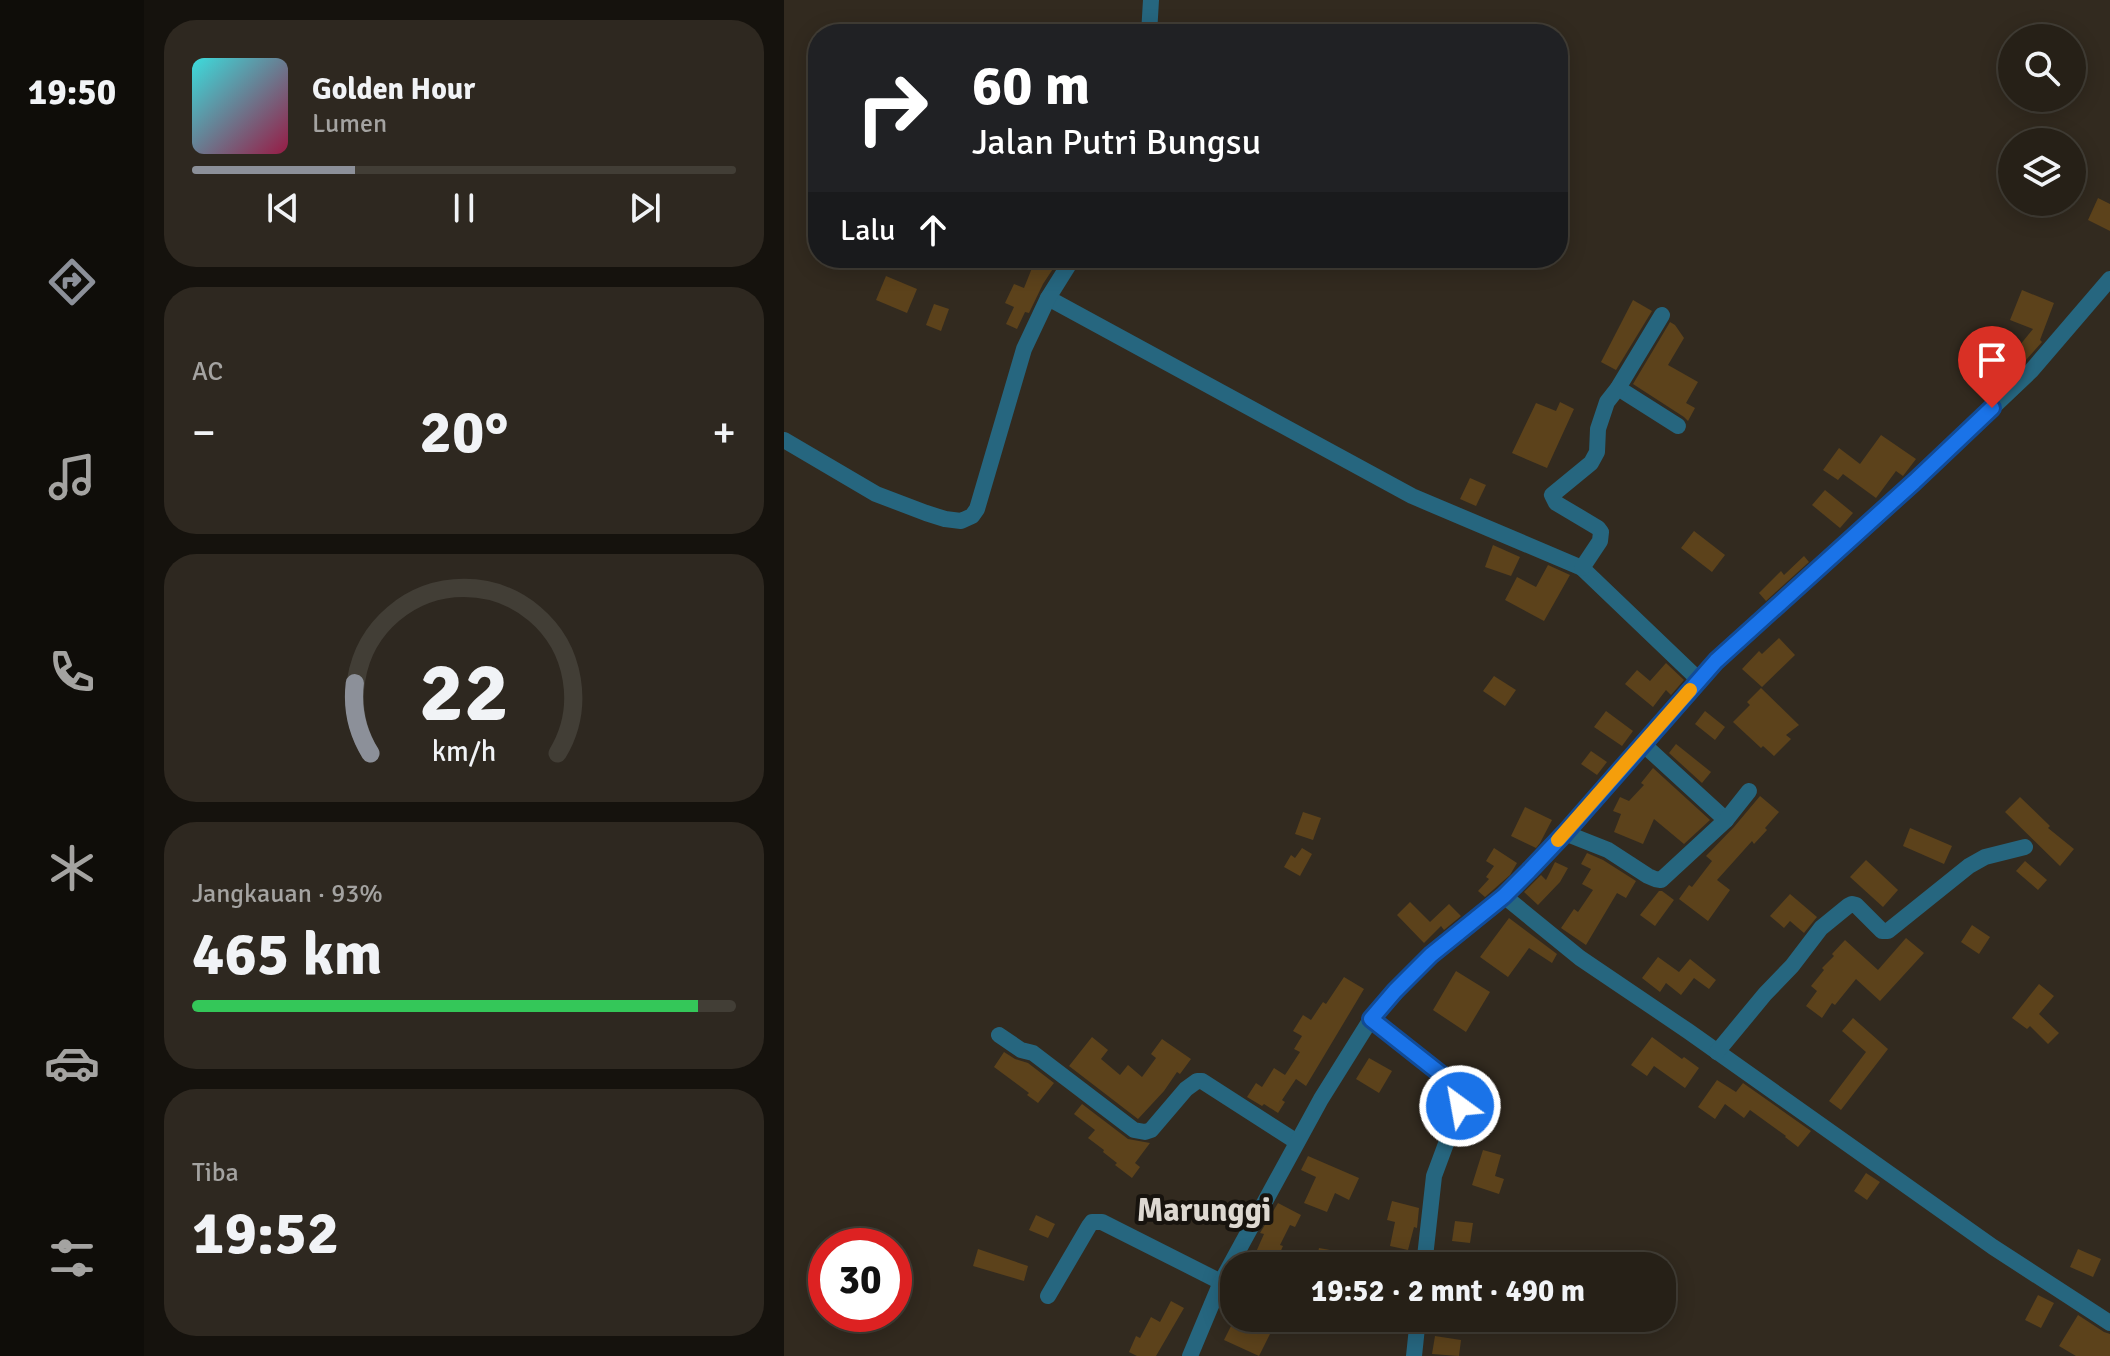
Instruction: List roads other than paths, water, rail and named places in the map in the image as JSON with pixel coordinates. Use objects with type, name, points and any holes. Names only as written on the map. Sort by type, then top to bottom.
[{"type":"street","points":[[1150,24],[1151,0]]},
{"type":"street","points":[[784,440],[876,494],[945,519],[967,519],[977,509],[1024,349],[1048,298],[1067,268]]},
{"type":"street","points":[[1237,1252],[1321,1099],[1371,1019],[1395,991],[1431,955],[1504,896],[1565,833],[1716,661],[1914,482],[2031,371],[2110,279]]},
{"type":"street","points":[[1048,298],[1412,496],[1582,568],[1699,680]]},
{"type":"street","points":[[1582,568],[1600,541],[1601,532],[1556,503],[1552,495],[1591,463],[1597,452],[1598,429],[1607,402],[1662,315]]},
{"type":"street","points":[[1618,388],[1678,426]]},
{"type":"street","points":[[1643,744],[1726,820]]},
{"type":"street","points":[[1565,833],[1608,850],[1648,876],[1661,880],[1726,820],[1749,791]]},
{"type":"street","points":[[1717,1052],[1821,928],[1848,906],[1856,905],[1882,931],[1888,931],[1969,866],[1985,857],[2025,847]]},
{"type":"street","points":[[1504,896],[1580,958],[1993,1247],[2110,1323]]},
{"type":"street","points":[[1371,1019],[1447,1079],[1459,1096],[1460,1106],[1434,1176],[1425,1252]]},
{"type":"street","points":[[999,1035],[1021,1050],[1033,1053],[1134,1130],[1151,1130],[1186,1089],[1202,1081],[1297,1142]]},
{"type":"street","points":[[1048,1296],[1089,1226],[1097,1221],[1220,1281]]},
{"type":"street","points":[[1190,1356],[1220,1284]]},
{"type":"street","points":[[1414,1356],[1417,1332]]},
{"type":"district","name":"Marunggi","points":[[1204,1210]]}]
